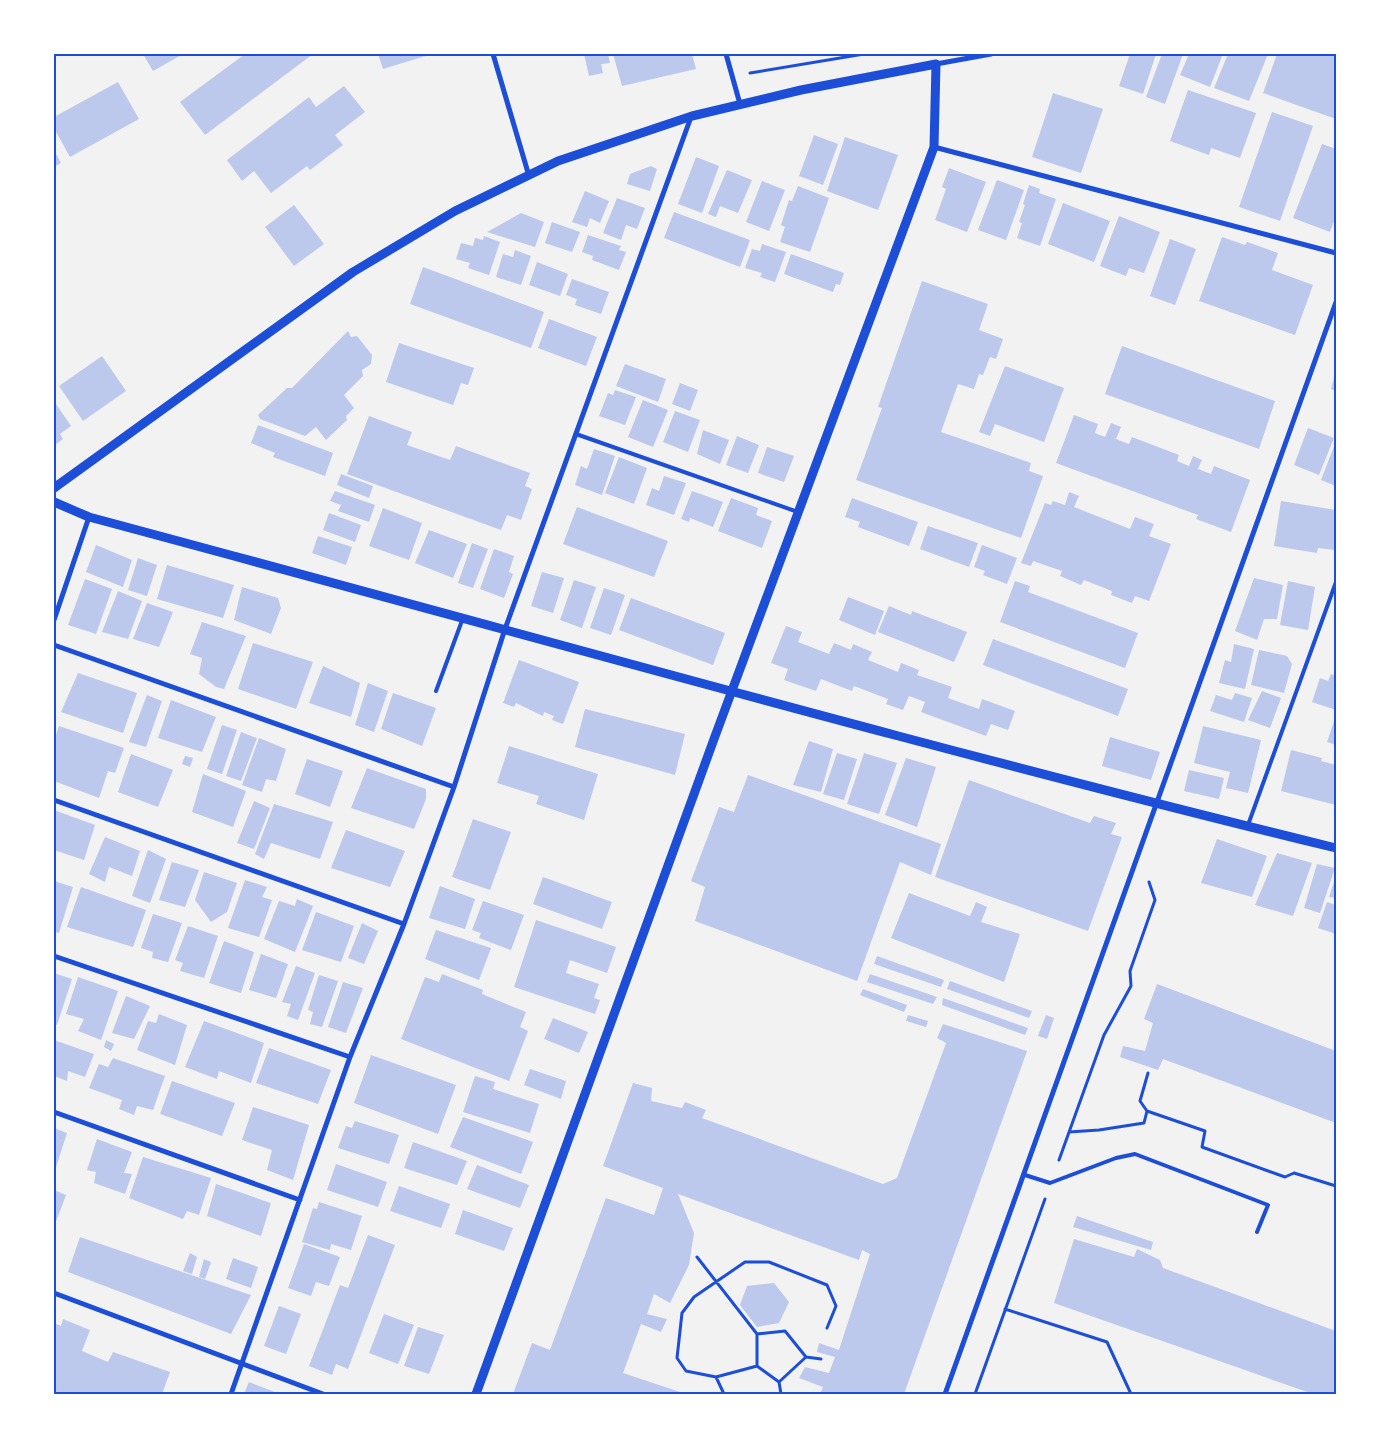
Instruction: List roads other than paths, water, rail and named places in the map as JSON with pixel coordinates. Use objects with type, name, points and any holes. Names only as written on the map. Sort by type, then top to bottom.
[{"type":"street","points":[[493,54],[529,176]]},
{"type":"street","points":[[726,54],[740,104]]},
{"type":"street","points":[[54,488],[353,272],[455,211],[558,161],[692,116],[740,104],[802,90],[991,54]]},
{"type":"street","points":[[476,1394],[732,691],[934,147],[936,64]]},
{"type":"street","points":[[231,1394],[350,1057],[404,924],[454,787],[505,629],[692,116]]},
{"type":"street","points":[[934,147],[1336,253]]},
{"type":"street","points":[[945,1394],[1336,302]]},
{"type":"street","points":[[54,502],[89,517],[732,691],[1156,804],[1336,848]]},
{"type":"street","points":[[54,620],[89,517]]},
{"type":"street","points":[[54,645],[454,787]]},
{"type":"street","points":[[54,800],[404,924]]},
{"type":"street","points":[[54,956],[350,1057]]},
{"type":"street","points":[[54,1112],[300,1200]]},
{"type":"street","points":[[54,1293],[323,1394]]},
{"type":"lane","points":[[576,434],[799,512]]},
{"type":"lane","points":[[1247,826],[1336,582]]},
{"type":"lane","points":[[436,691],[462,618]]},
{"type":"lane","points":[[1025,1175],[1050,1183],[1116,1158],[1135,1154],[1268,1205],[1257,1232]]}]
